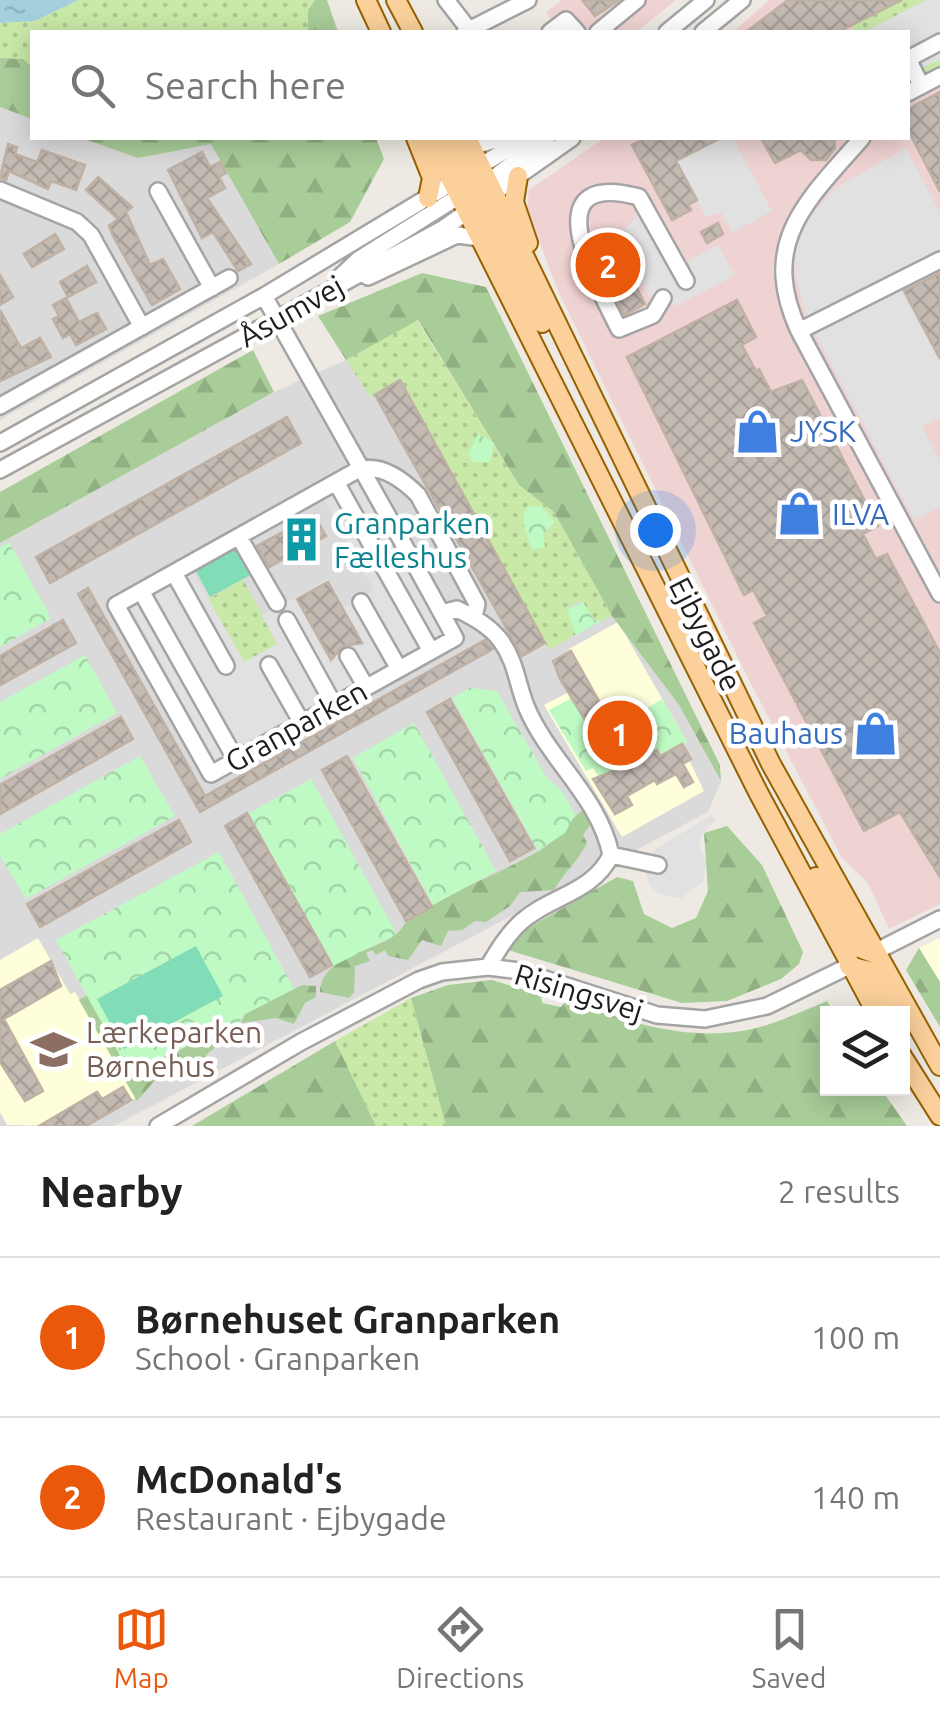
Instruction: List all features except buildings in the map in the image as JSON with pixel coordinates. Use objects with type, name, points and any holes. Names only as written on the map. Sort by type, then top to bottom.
[{"type":"main road","points":[[396,0],[412,30]]},
{"type":"main road","points":[[368,4],[381,30]]},
{"type":"main road","points":[[417,140],[430,171],[428,198]]},
{"type":"main road","name":"Ejbygade","points":[[432,140],[473,189],[540,292],[770,764],[940,1070]]},
{"type":"main road","points":[[449,140],[551,340],[596,408]]},
{"type":"main road","name":"Ejbygade","points":[[467,140],[480,238],[769,811],[872,1006]]},
{"type":"main road","points":[[518,176],[514,202],[540,292]]},
{"type":"main road","points":[[769,811],[809,864],[855,946],[873,953]]},
{"type":"main road","points":[[849,966],[873,953]]},
{"type":"main road","points":[[849,966],[868,971],[890,1006]]},
{"type":"main road","points":[[910,1034],[940,1070]]},
{"type":"main road","points":[[910,1069],[940,1116]]},
{"type":"street","points":[[446,0],[467,30]]},
{"type":"street","points":[[472,30],[528,0]]},
{"type":"street","points":[[600,30],[637,0]]},
{"type":"street","points":[[669,30],[706,0]]},
{"type":"street","points":[[706,30],[735,2]]},
{"type":"street","points":[[553,30],[566,20],[575,30]]},
{"type":"street","points":[[910,58],[940,42]]},
{"type":"street","points":[[914,89],[940,76]]},
{"type":"street","name":"Åsumvej","points":[[473,189],[524,140]]},
{"type":"street","points":[[326,291],[359,259],[473,189],[543,140]]},
{"type":"street","name":"Åsumvej","points":[[0,443],[264,296],[428,198],[518,176],[569,140]]},
{"type":"street","points":[[860,140],[802,207],[788,234],[783,285],[799,331],[940,594]]},
{"type":"street","points":[[0,190],[77,222],[91,235],[142,327]]},
{"type":"street","name":"Åsumvej","points":[[158,192],[212,288]]},
{"type":"street","points":[[663,298],[653,315],[619,329],[581,250],[576,224],[584,204],[594,196],[632,195],[645,203],[686,280]]},
{"type":"street","points":[[326,291],[388,271],[458,236],[480,238]]},
{"type":"street","points":[[799,331],[940,260]]},
{"type":"street","name":"Åsumvej","points":[[0,406],[229,278]]},
{"type":"street","name":"Åsumvej","points":[[0,470],[326,291]]},
{"type":"street","points":[[264,296],[456,638],[431,651],[336,482]]},
{"type":"street","points":[[236,760],[141,591],[360,469],[376,468],[418,495],[477,604],[474,617]]},
{"type":"street","points":[[239,536],[277,603]]},
{"type":"street","points":[[174,573],[226,666]]},
{"type":"street","name":"Granparken","points":[[141,591],[116,605],[211,774],[431,651]]},
{"type":"street","points":[[361,602],[399,669]]},
{"type":"street","points":[[442,612],[457,608],[500,640],[518,670],[526,706],[558,762],[575,777],[611,855]]},
{"type":"street","points":[[287,620],[334,705]]},
{"type":"street","points":[[348,656],[366,688]]},
{"type":"street","points":[[269,665],[302,723]]},
{"type":"street","points":[[611,855],[658,865]]},
{"type":"street","points":[[488,967],[504,940],[524,919],[584,886],[611,855]]},
{"type":"street","points":[[873,953],[940,919]]},
{"type":"street","name":"Risingsvej","points":[[158,1126],[419,980],[488,967],[534,975],[657,1015],[705,1019],[767,1006],[849,966]]},
{"type":"shaded area","points":[[562,0],[676,0],[638,30],[559,30],[546,12]]},
{"type":"shaded area","points":[[769,0],[940,0],[940,904],[889,929],[868,883],[842,858],[749,680],[558,291],[527,209],[529,190],[601,140],[910,140],[910,30],[735,30]]},
{"type":"shaded area","points":[[926,0],[940,0],[940,59],[910,75],[910,30],[868,30]]},
{"type":"shaded area","points":[[0,107],[30,118],[30,140],[87,140],[138,158],[211,144],[279,264],[0,420]]},
{"type":"shaded area","points":[[717,140],[734,140],[772,211],[732,233],[721,212],[706,217],[676,161]]},
{"type":"shaded area","points":[[906,148],[940,213],[940,268],[903,288],[940,359],[940,417],[922,427],[940,461],[940,507],[914,520],[807,318],[795,272],[796,249],[808,220],[834,189]]},
{"type":"shaded area","points":[[642,211],[672,263],[691,268],[688,261],[718,245],[735,275],[674,307],[670,298],[660,295],[651,299],[615,239]]},
{"type":"shaded area","points":[[346,360],[618,622],[679,705],[721,781],[708,812],[114,1126],[0,1126],[0,543],[274,392]]},
{"type":"shaded area","points":[[357,482],[442,634],[215,760],[131,608],[194,573],[244,662],[277,644],[262,616],[328,579],[344,607],[374,590],[324,500]]},
{"type":"shaded area","points":[[618,622],[687,742],[682,745],[704,791],[622,837],[544,705],[569,692],[587,724],[605,714],[569,649]]},
{"type":"shaded area","points":[[712,815],[716,819],[702,835],[699,847],[706,861],[703,881],[682,898],[659,894],[649,884],[645,870],[655,849]]},
{"type":"shaded area","name":"Lærkeparken Børnehus","points":[[38,938],[70,994],[75,992],[135,1098],[86,1126],[7,1125],[0,1112],[0,960]]},
{"type":"shaded area","points":[[940,938],[940,982],[919,948]]},
{"type":"green space","points":[[78,0],[315,0],[308,10],[308,30],[30,30],[30,65],[22,59],[0,58],[0,23],[35,21]]},
{"type":"green space","points":[[315,0],[327,0],[337,30],[308,30],[308,10]]},
{"type":"green space","points":[[838,0],[940,0],[940,65],[910,82],[910,30],[854,30]]},
{"type":"green space","points":[[0,58],[23,59],[30,65],[30,118],[0,107]]},
{"type":"green space","points":[[87,140],[377,140],[384,159],[350,222],[279,264],[211,144],[138,158]]},
{"type":"green space","points":[[422,273],[486,287],[720,765],[721,781],[679,705],[612,616],[554,512],[519,485],[418,320],[346,360],[318,316]]},
{"type":"green space","points":[[417,320],[519,485],[554,512],[612,616],[597,622],[580,601],[569,607],[578,633],[549,650],[400,381],[371,398],[346,360]]},
{"type":"green space","points":[[253,350],[274,392],[0,543],[0,492]]},
{"type":"green space","points":[[478,434],[494,443],[490,462],[472,462],[468,454]]},
{"type":"green space","points":[[542,506],[555,522],[543,534],[545,547],[532,550],[523,523],[526,507]]},
{"type":"green space","points":[[9,542],[51,618],[0,647],[0,547]]},
{"type":"green space","points":[[239,547],[254,573],[210,597],[196,571]]},
{"type":"green space","points":[[243,579],[278,644],[244,663],[208,599]]},
{"type":"green space","points":[[583,602],[594,620],[601,621],[576,635],[567,610]]},
{"type":"green space","points":[[85,655],[117,713],[0,779],[0,702]]},
{"type":"green space","points":[[470,688],[497,691],[547,778],[562,791],[575,815],[565,833],[538,851],[452,698]]},
{"type":"green space","points":[[572,698],[602,750],[618,742],[612,730],[662,699],[687,742],[660,756],[648,755],[627,721],[620,726],[629,739],[622,744],[632,763],[598,776],[593,768],[586,771],[549,710]]},
{"type":"green space","points":[[414,723],[496,871],[433,905],[353,758]]},
{"type":"green space","points":[[140,756],[175,816],[26,899],[0,856],[0,834]]},
{"type":"green space","points":[[311,779],[397,934],[333,966],[249,813]]},
{"type":"green space","points":[[583,810],[591,824],[583,835],[587,843],[554,890],[520,892],[510,906],[486,922],[475,921],[462,930],[448,931],[441,946],[422,940],[408,960],[388,956],[385,950],[376,955],[372,950],[366,953],[370,961],[355,966],[354,992],[349,998],[320,992],[329,970],[338,963],[385,941],[441,900],[539,851]]},
{"type":"green space","points":[[727,826],[762,865],[803,952],[799,964],[781,979],[727,1001],[682,1003],[508,950],[528,928],[617,877],[633,881],[644,914],[672,928],[696,918],[708,891],[704,833]]},
{"type":"green space","points":[[219,852],[294,989],[245,1014],[230,1035],[219,1032],[129,1072],[56,940]]},
{"type":"green space","points":[[196,946],[223,996],[124,1049],[97,999]]},
{"type":"green space","points":[[919,948],[940,982],[940,1027],[906,970]]},
{"type":"green space","points":[[492,980],[541,995],[542,1003],[561,1007],[567,1000],[638,1023],[686,1032],[735,1032],[760,1027],[827,1001],[830,1006],[820,1006],[820,1096],[886,1096],[907,1126],[446,1126],[411,998],[448,985]]},
{"type":"green space","points":[[302,985],[316,986],[316,997],[305,1003],[294,1024],[276,1018],[241,1023],[245,1014]]},
{"type":"green space","points":[[88,995],[129,1072],[219,1032],[230,1035],[206,1055],[204,1067],[189,1063],[172,1069],[168,1077],[157,1078],[137,1101],[79,1000]]},
{"type":"green space","points":[[411,998],[446,1126],[376,1126],[335,1041]]},
{"type":"green space","points":[[335,1041],[376,1126],[192,1126]]},
{"type":"water","points":[[0,0],[78,0],[35,21],[0,23]]},
{"type":"place","name":"McDonald's","points":[[608,265]]},
{"type":"place","name":"JYSK","points":[[757,431]]},
{"type":"place","name":"ILVA","points":[[799,514]]},
{"type":"place","name":"Granparken Fælleshus","points":[[301,540]]},
{"type":"place","name":"Børnehuset Granparken","points":[[620,733]]},
{"type":"place","name":"Bauhaus","points":[[876,733]]},
{"type":"place","name":"Lærkeparken Børnehus","points":[[53,1049]]}]
